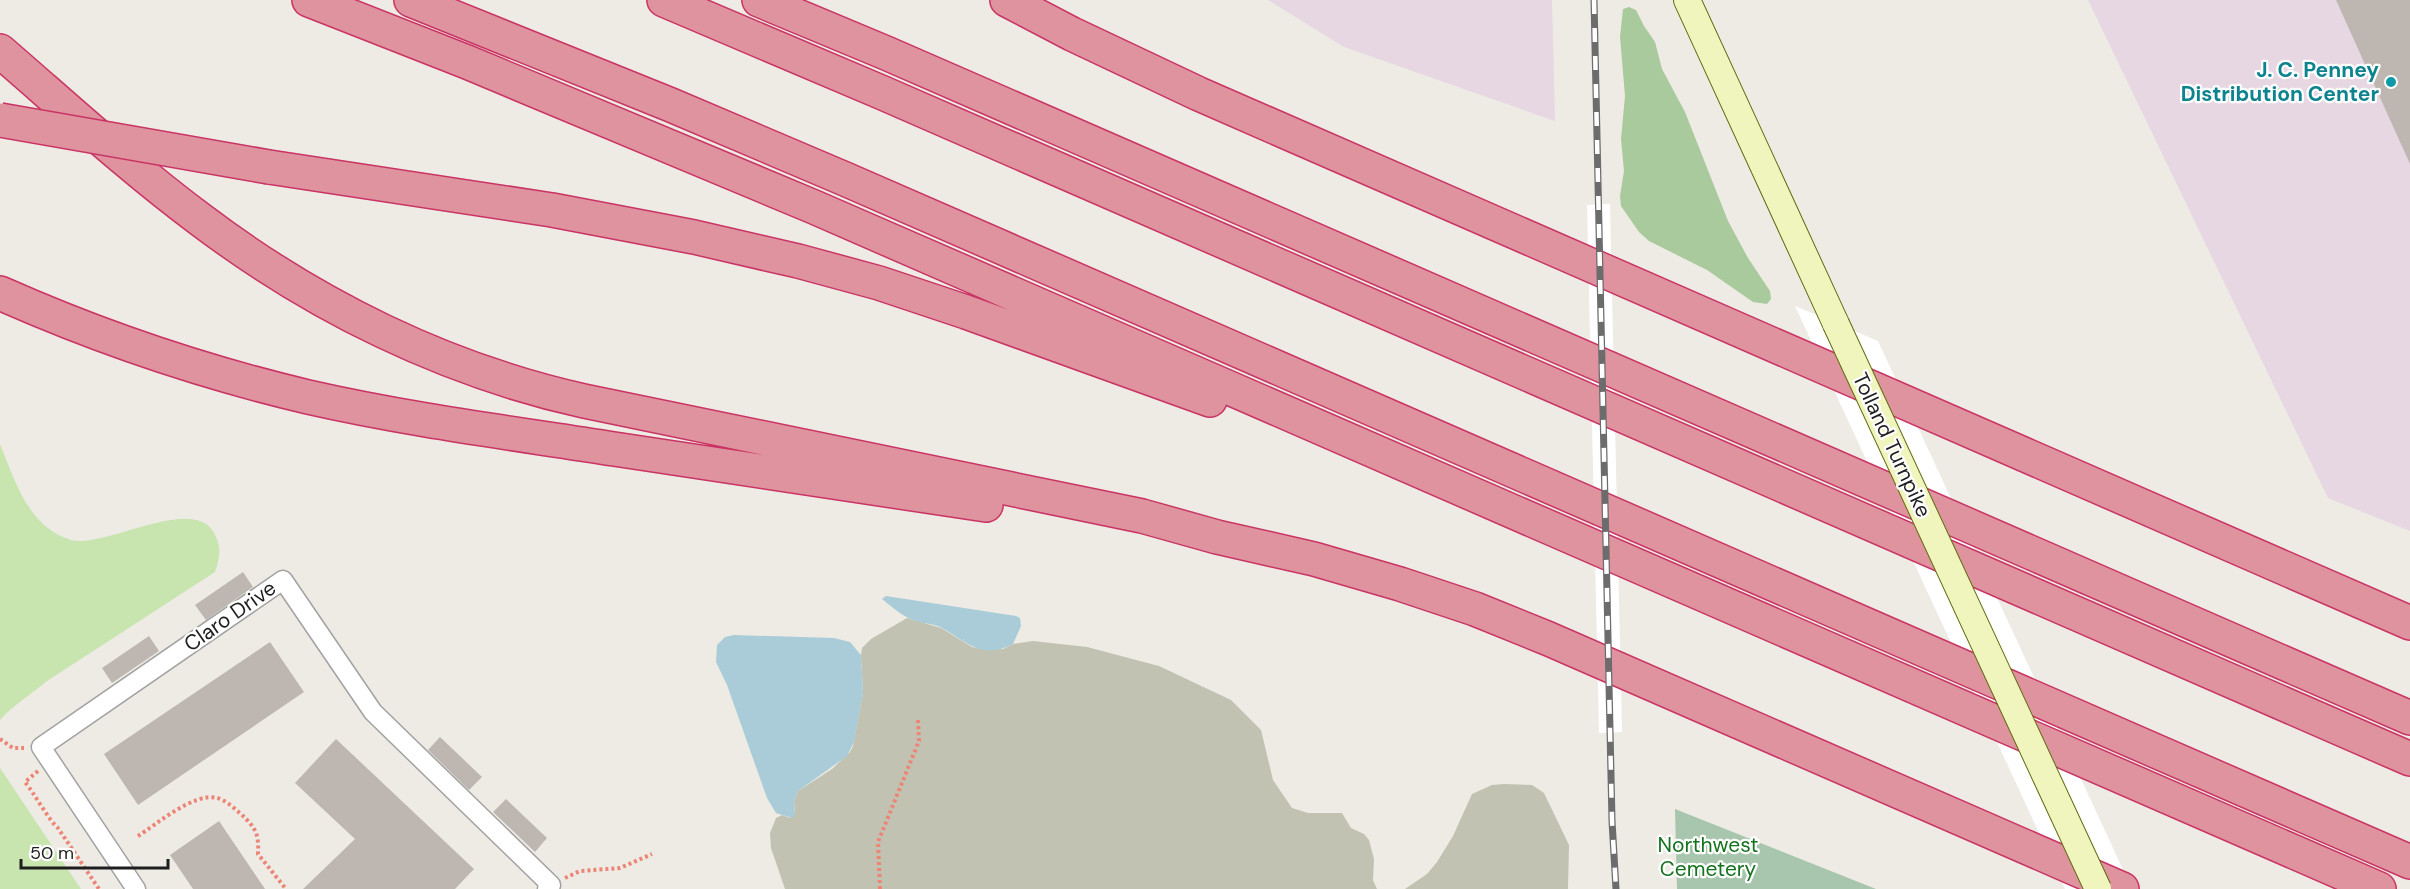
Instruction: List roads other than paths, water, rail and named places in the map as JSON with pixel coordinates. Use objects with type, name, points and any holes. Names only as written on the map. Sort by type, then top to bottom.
[{"type":"highway","points":[[309,0],[804,202],[2379,889]]},
{"type":"highway","points":[[411,0],[671,105],[834,174],[2410,862]]},
{"type":"highway","points":[[663,0],[894,97],[2410,759]]},
{"type":"highway","points":[[759,0],[844,35],[2410,718]]},
{"type":"highway","points":[[804,0],[844,35]]},
{"type":"highway","points":[[1007,0],[1072,34],[1199,94],[2410,623]]},
{"type":"highway","points":[[0,51],[180,204],[246,252],[337,308],[377,329],[462,365],[550,394],[1142,516],[1217,537],[1305,557],[1437,596],[1512,624],[2122,889]]},
{"type":"highway","points":[[0,120],[269,166],[562,212],[705,239],[879,283],[966,312],[1196,396],[1238,407],[1295,416]]},
{"type":"highway","points":[[0,292],[111,337],[188,363],[286,391],[386,413],[1128,527],[1217,537]]},
{"type":"main road","name":"Tolland Turnpike","points":[[1687,0],[2098,889]]},
{"type":"street","name":"Claro Drive","points":[[136,889],[46,754],[283,580],[373,712],[549,887]]},
{"type":"water","points":[[886,596],[1016,616],[1020,618],[1021,626],[1013,644],[1001,649],[983,650],[966,643],[940,627],[905,616],[882,599]]},
{"type":"water","points":[[734,635],[834,638],[850,642],[861,655],[863,693],[854,742],[847,756],[798,791],[794,801],[795,815],[792,818],[776,813],[767,798],[727,685],[716,662],[717,645],[725,637]]},
{"type":"railway","points":[[1594,0],[1612,821],[1616,889]]},
{"type":"place","name":"J. C. Penney Distribution Center","points":[[2391,82]]},
{"type":"park label","name":"Northwest Cemetery","points":[[1708,857]]}]
